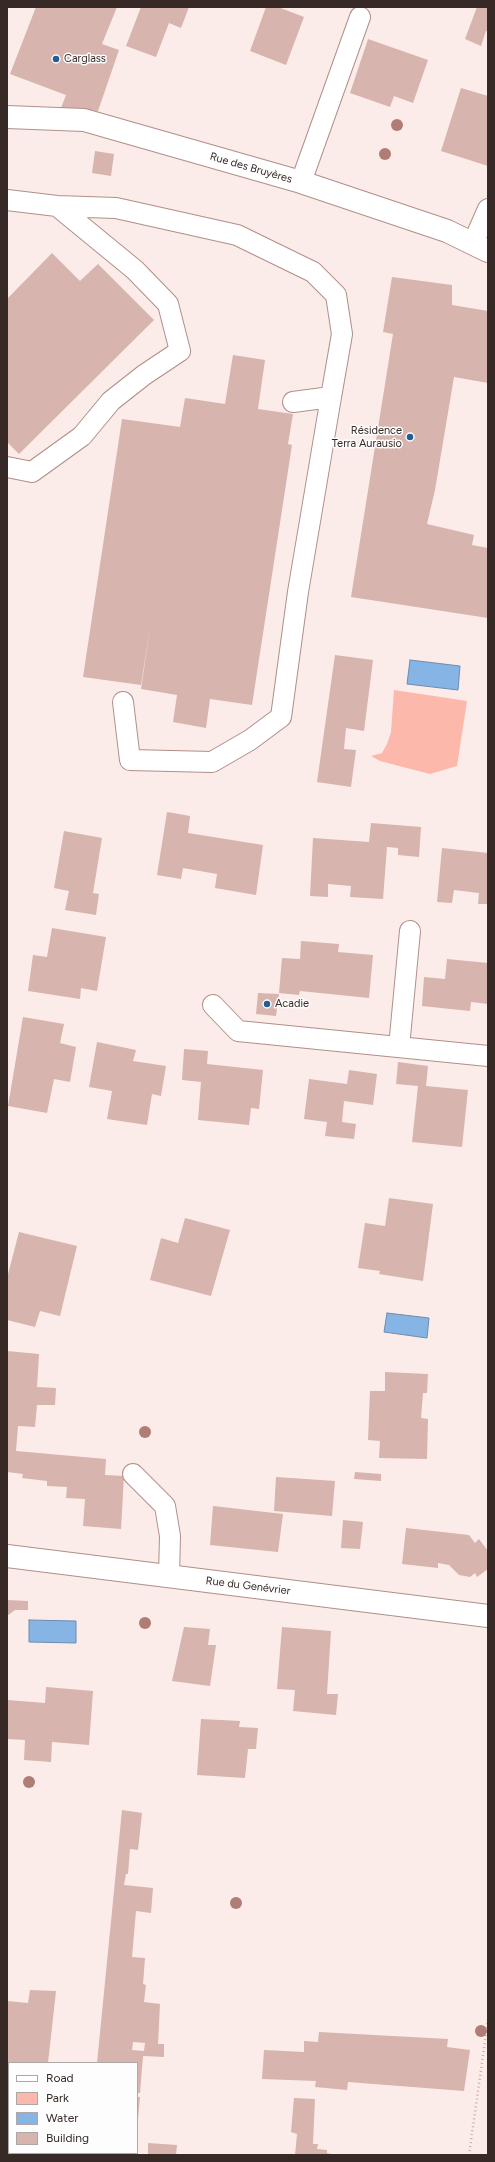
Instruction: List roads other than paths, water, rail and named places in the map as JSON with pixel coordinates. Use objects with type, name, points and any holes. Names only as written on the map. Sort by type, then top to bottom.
[{"type":"street","name":"Rue des Bruyères","points":[[7,117],[84,120],[301,182],[447,231],[481,247]]},
{"type":"street","name":"Rue du Genévrier","points":[[7,1556],[488,1616]]},
{"type":"lane","points":[[301,182],[360,17]]},
{"type":"lane","points":[[7,200],[57,206],[116,208],[237,235],[313,272],[336,295],[342,334],[298,592],[281,717],[250,740],[212,762],[130,760],[123,702]]},
{"type":"lane","points":[[7,467],[32,472],[82,436],[111,401],[144,375],[180,351],[168,304],[135,270],[57,206]]},
{"type":"lane","points":[[481,247],[488,209]]},
{"type":"lane","points":[[293,402],[331,397]]},
{"type":"lane","points":[[399,1047],[410,931]]},
{"type":"lane","points":[[213,1005],[238,1031],[488,1056]]},
{"type":"lane","points":[[133,1474],[165,1506],[170,1536],[170,1576]]},
{"type":"water","points":[[410,660],[460,666],[458,690],[407,684]]},
{"type":"water","points":[[387,1313],[429,1318],[427,1338],[384,1332]]},
{"type":"water","points":[[29,1620],[76,1621],[76,1643],[29,1642]]},
{"type":"place","name":"Carglass","points":[[56,59]]},
{"type":"place","name":"Résidence Terra Aurausio","points":[[410,437]]},
{"type":"place","name":"Acadie","points":[[267,1004]]}]
